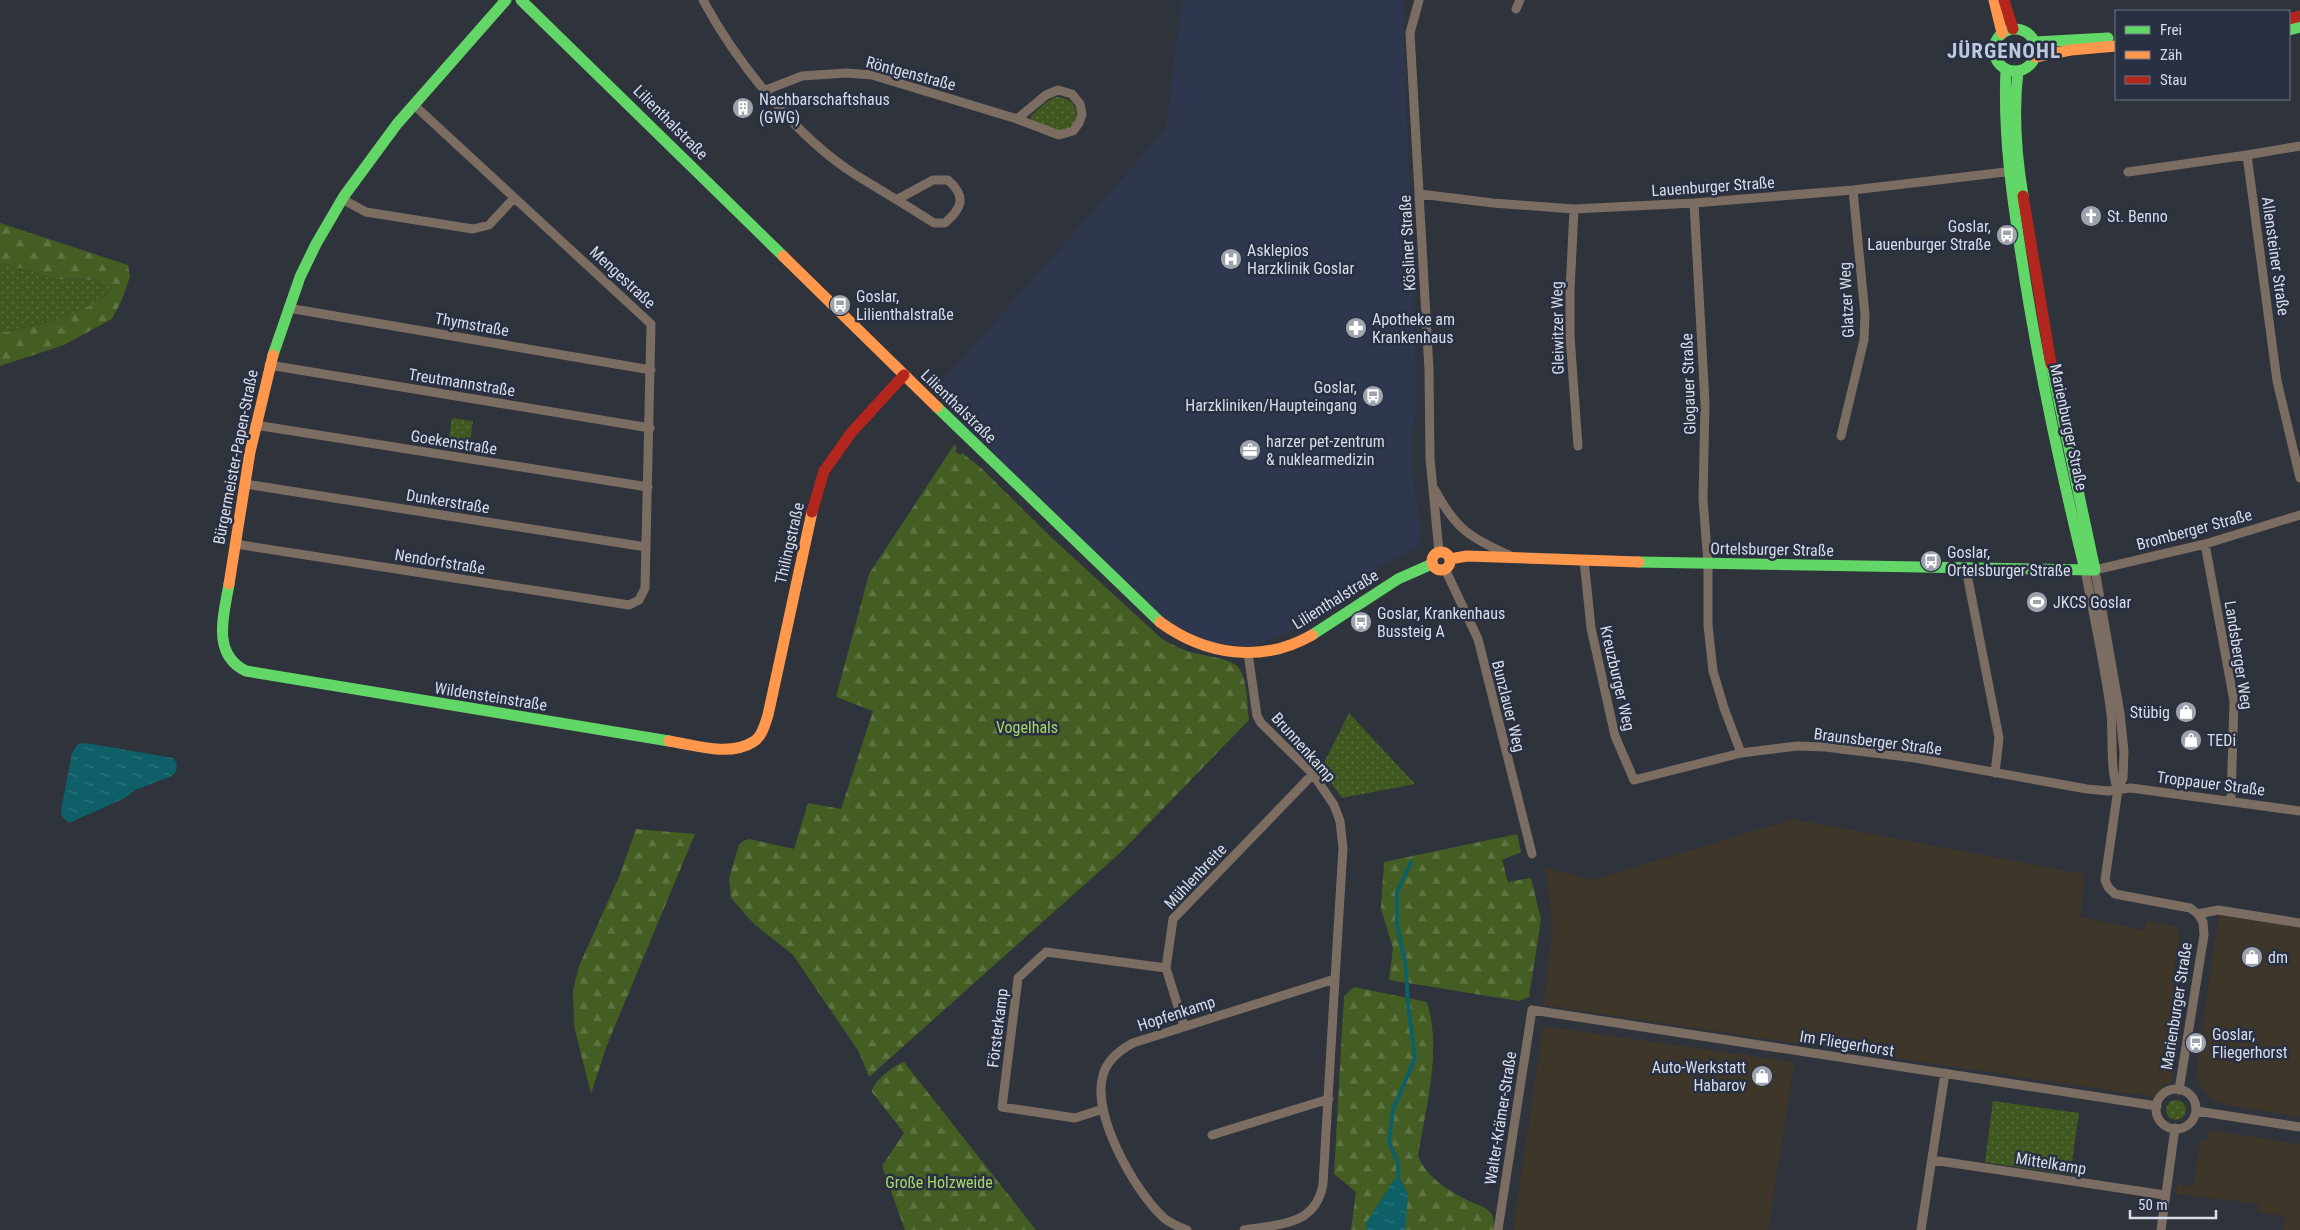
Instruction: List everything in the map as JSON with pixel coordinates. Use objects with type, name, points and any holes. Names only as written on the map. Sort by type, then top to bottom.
[{"type":"street","name":"Lilienthalstraße","points":[[521,0],[1150,615],[1170,630],[1196,644],[1225,651],[1248,653],[1276,648],[1305,639],[1396,580],[1416,569],[1432,564]]},
{"type":"street","points":[[703,0],[716,25],[741,61],[793,121],[821,148],[855,174],[934,223],[945,223],[956,213],[961,202],[958,190],[948,180],[933,180],[898,199]]},
{"type":"street","name":"Kösliner Straße","points":[[1419,0],[1410,33],[1420,194],[1432,485],[1438,552]]},
{"type":"street","points":[[1516,9],[1520,0]]},
{"type":"street","points":[[1994,0],[2002,33]]},
{"type":"street","points":[[2004,0],[2013,29]]},
{"type":"street","name":"Bürgermeister-Papen-Straße","points":[[226,658],[223,650],[222,633],[254,425],[269,365],[300,276],[322,232],[376,150],[482,27],[490,22],[506,1]]},
{"type":"street","points":[[2013,29],[2026,32],[2035,42],[2035,57],[2029,66],[2018,71],[2006,69],[1996,61],[1994,55],[1995,43],[2002,33],[2013,29]]},
{"type":"street","points":[[2035,42],[2115,37]]},
{"type":"street","points":[[2035,57],[2071,50],[2115,46]]},
{"type":"street","name":"Marienburger Straße","points":[[2006,69],[2004,122],[2090,570],[2111,714],[2114,781],[2118,790],[2104,872],[2108,887],[2115,894],[2190,908],[2198,914],[2202,922],[2202,950],[2179,1090]]},
{"type":"street","name":"Marienburger Straße","points":[[2014,171],[2013,106],[2018,71]]},
{"type":"street","name":"Röntgenstraße","points":[[766,90],[802,76],[846,73],[872,75],[1017,119],[1059,135],[1073,131],[1079,123],[1082,114],[1080,104],[1072,94],[1058,90],[1046,94],[1017,119]]},
{"type":"street","name":"Mengestraße","points":[[414,105],[652,324],[645,588],[639,600]]},
{"type":"street","points":[[2128,172],[2300,146]]},
{"type":"street","name":"Allensteiner Straße","points":[[2247,155],[2278,381],[2300,478]]},
{"type":"street","name":"Lauenburger Straße","points":[[1420,194],[1493,203],[1574,209],[1694,203],[1853,190],[2014,171]]},
{"type":"street","name":"Glatzer Weg","points":[[1840,436],[1864,340],[1865,316],[1853,190]]},
{"type":"street","points":[[342,199],[366,212],[473,229],[488,225],[514,198]]},
{"type":"street","name":"Glogauer Straße","points":[[1694,203],[1705,403],[1703,499],[1708,564]]},
{"type":"street","name":"Gleiwitzer Weg","points":[[1574,209],[1570,336],[1578,446]]},
{"type":"street","name":"Thymstraße","points":[[288,308],[651,370]]},
{"type":"street","name":"Treutmannstraße","points":[[269,365],[650,428]]},
{"type":"street","name":"Thilingstraße","points":[[754,742],[760,735],[768,715],[809,522],[824,471],[851,433],[904,375]]},
{"type":"street","name":"Goekenstraße","points":[[254,425],[648,487]]},
{"type":"street","name":"Dunkerstraße","points":[[245,484],[646,547]]},
{"type":"street","name":"Kösliner Straße","points":[[1432,485],[1447,513],[1457,525],[1487,546],[1516,558]]},
{"type":"street","name":"Bromberger Straße","points":[[2090,570],[2205,544],[2300,515]]},
{"type":"street","name":"Nendorfstraße","points":[[235,544],[629,605],[639,600]]},
{"type":"street","name":"Landsberger Weg","points":[[2205,544],[2234,701],[2231,800]]},
{"type":"street","points":[[1438,552],[1445,552],[1447,564],[1436,569],[1432,564],[1433,555],[1438,552]]},
{"type":"street","name":"Ortelsburger Straße","points":[[1447,564],[1467,556],[1708,564],[2090,570]]},
{"type":"street","name":"Kreuzburger Weg","points":[[1584,560],[1591,628],[1614,736],[1634,780],[1741,752]]},
{"type":"street","name":"Bunzlauer Weg","points":[[1447,564],[1478,639],[1513,785],[1532,854]]},
{"type":"street","points":[[1708,564],[1708,625],[1713,671],[1724,708],[1741,752]]},
{"type":"street","points":[[1966,569],[1999,738],[1995,773]]},
{"type":"street","name":"Brunnenkamp","points":[[1248,653],[1257,716],[1261,724],[1313,774],[1334,805],[1342,834],[1343,848],[1335,979]]},
{"type":"street","name":"Wildensteinstraße","points":[[226,658],[243,671],[253,674],[719,750],[735,749],[754,742]]},
{"type":"street","name":"Braunsberger Straße","points":[[1741,752],[1797,746],[1825,747],[1916,758],[2087,789],[2118,790]]},
{"type":"street","name":"Mühlenbreite","points":[[1184,1026],[1166,968],[1174,919],[1313,774]]},
{"type":"street","name":"Troppauer Straße","points":[[2118,790],[2131,788],[2231,800],[2300,811]]},
{"type":"street","points":[[2198,914],[2218,910],[2300,923]]},
{"type":"street","name":"Försterkamp","points":[[1103,1109],[1075,1118],[1002,1107],[1018,978],[1046,952],[1166,968]]},
{"type":"street","points":[[1244,1230],[1289,1222],[1309,1213],[1319,1199],[1323,1184],[1335,979]]},
{"type":"street","name":"Hopfenkamp","points":[[1186,1230],[1164,1218],[1130,1174],[1115,1145],[1103,1109],[1101,1094],[1103,1075],[1106,1068],[1117,1053],[1133,1043],[1335,979]]},
{"type":"street","name":"Im Fliegerhorst","points":[[1532,1010],[2157,1106]]},
{"type":"street","name":"Walter-Krämer-Straße","points":[[1498,1230],[1532,1010]]},
{"type":"street","points":[[1921,1230],[1945,1073]]},
{"type":"street","points":[[2179,1090],[2192,1096],[2196,1111],[2190,1123],[2186,1126],[2175,1128],[2161,1121],[2157,1106],[2159,1100],[2166,1092],[2179,1090]]},
{"type":"street","points":[[1212,1135],[1328,1099]]},
{"type":"street","points":[[2196,1111],[2300,1127]]},
{"type":"street","points":[[2160,1230],[2175,1128]]},
{"type":"street","name":"Mittelkamp","points":[[1932,1160],[2165,1195]]},
{"type":"shaded area","name":"Asklepios Harzklinik Goslar","points":[[1182,0],[1403,0],[1417,407],[1412,434],[1412,468],[1420,527],[1419,545],[1380,567],[1341,599],[1338,596],[1331,601],[1333,604],[1299,628],[1251,647],[1215,643],[1188,635],[1167,623],[971,436],[933,392],[1166,129]]},
{"type":"shaded area","points":[[1793,819],[2084,874],[2081,917],[2144,930],[2147,921],[2175,926],[2180,937],[2173,974],[2186,994],[2172,1082],[2164,1085],[2154,1097],[1543,1005],[1553,928],[1546,868],[1593,880]]},
{"type":"shaded area","points":[[2219,914],[2300,927],[2300,1117],[2233,1106],[2213,1100],[2200,1087],[2197,1077],[2199,1048]]},
{"type":"shaded area","points":[[1543,1026],[1793,1062],[1768,1230],[1513,1230]]},
{"type":"shaded area","points":[[2209,1130],[2300,1144],[2300,1230],[2283,1230],[2285,1216],[2258,1212],[2259,1204],[2176,1194],[2178,1184],[2189,1186],[2194,1182],[2200,1142],[2207,1139]]},
{"type":"green space","points":[[1055,97],[1064,98],[1075,107],[1076,119],[1073,124],[1069,128],[1058,130],[1031,122],[1031,116],[1045,103]]},
{"type":"green space","points":[[0,223],[128,265],[130,277],[121,302],[112,319],[64,345],[0,366],[0,333],[43,323],[74,313],[88,307],[111,292],[110,287],[99,280],[56,279],[0,262]]},
{"type":"green space","points":[[0,262],[56,279],[100,280],[110,287],[111,293],[87,308],[58,319],[0,333]]},
{"type":"green space","points":[[452,418],[473,421],[469,449],[448,446]]},
{"type":"green space","name":"Vogelhals","points":[[954,445],[957,448],[955,451],[960,455],[962,453],[981,468],[1051,537],[1162,639],[1184,650],[1222,659],[1238,667],[1244,679],[1249,720],[1120,853],[869,1077],[859,1052],[793,955],[753,923],[731,898],[729,878],[739,845],[743,841],[749,839],[794,849],[808,803],[841,809],[873,711],[836,697],[869,574]]},
{"type":"green space","points":[[1349,713],[1415,784],[1342,798],[1321,769]]},
{"type":"green space","points":[[636,829],[695,834],[607,1045],[591,1094],[574,1026],[573,990],[579,966],[619,877]]},
{"type":"green space","points":[[1517,834],[1521,852],[1502,860],[1508,882],[1531,878],[1541,919],[1529,997],[1519,1001],[1389,980],[1393,948],[1381,909],[1384,862]]},
{"type":"green space","points":[[1354,987],[1427,1002],[1433,1040],[1433,1059],[1418,1156],[1432,1177],[1439,1183],[1490,1212],[1493,1218],[1494,1230],[1405,1230],[1405,1226],[1366,1223],[1367,1230],[1351,1230],[1356,1192],[1334,1174],[1344,996]]},
{"type":"green space","name":"Große Holzweide","points":[[904,1062],[1036,1230],[905,1230],[882,1166],[904,1133],[872,1092],[876,1083],[885,1074]]},
{"type":"green space","points":[[2176,1100],[2183,1103],[2186,1110],[2183,1117],[2176,1120],[2169,1117],[2166,1110],[2169,1103]]},
{"type":"green space","points":[[1993,1101],[2079,1113],[2070,1175],[1985,1162]]},
{"type":"water","points":[[86,743],[173,758],[177,764],[176,772],[170,777],[135,790],[125,798],[69,823],[62,817],[61,810],[72,753],[78,744]]},
{"type":"water","points":[[1398,1174],[1408,1195],[1405,1230],[1367,1230],[1366,1223]]},
{"type":"waterway","points":[[1398,1179],[1398,1163],[1389,1142],[1393,1110],[1415,1058],[1408,1005],[1406,967],[1397,925],[1397,892],[1411,862]]},
{"type":"traffic: fast","points":[[273,355],[300,277],[316,244],[344,196],[397,124],[506,0]]},
{"type":"traffic: fast","points":[[521,0],[783,256]]},
{"type":"traffic: fast","points":[[2290,30],[2300,27]]},
{"type":"traffic: fast","points":[[2019,29],[2027,32],[2033,38],[2036,50],[2033,62],[2027,68],[2011,71],[2003,68],[1997,62],[1994,46],[1997,38],[2003,32],[2019,29]]},
{"type":"traffic: fast","points":[[2035,42],[2108,38]]},
{"type":"traffic: fast","points":[[2006,69],[2007,141],[2022,261],[2050,416],[2085,570]]},
{"type":"traffic: fast","points":[[2018,71],[2016,134],[2023,196]]},
{"type":"traffic: fast","points":[[1639,562],[2095,570],[2051,364]]},
{"type":"traffic: fast","points":[[937,407],[1160,622]]},
{"type":"traffic: fast","points":[[1312,635],[1398,579],[1432,564]]},
{"type":"traffic: fast","points":[[229,584],[223,621],[222,633],[224,644],[228,655],[235,664],[246,671],[669,741]]},
{"type":"traffic: slow","points":[[1994,0],[2002,33]]},
{"type":"traffic: slow","points":[[2035,57],[2071,50],[2115,46]]},
{"type":"traffic: slow","points":[[783,256],[937,407]]},
{"type":"traffic: slow","points":[[229,584],[250,452],[273,355]]},
{"type":"traffic: slow","points":[[669,741],[711,749],[733,749],[753,742],[761,734],[768,715],[812,512]]},
{"type":"traffic: slow","points":[[1441,552],[1447,555],[1450,561],[1447,567],[1441,570],[1435,567],[1432,561],[1435,555],[1441,552]]},
{"type":"traffic: slow","points":[[1450,559],[1467,556],[1639,562]]},
{"type":"traffic: slow","points":[[1160,622],[1196,642],[1234,652],[1273,650],[1293,644],[1312,635]]},
{"type":"traffic: jam","points":[[2004,0],[2013,29]]},
{"type":"traffic: jam","points":[[2290,19],[2300,16]]},
{"type":"traffic: jam","points":[[2023,196],[2051,364]]},
{"type":"traffic: jam","points":[[812,512],[824,471],[851,433],[904,375]]},
{"type":"place","name":"Nachbarschaftshaus (GWG)","points":[[743,108]]},
{"type":"place","name":"St. Benno","points":[[2091,216]]},
{"type":"place","name":"Goslar, Lauenburger Straße","points":[[2007,235]]},
{"type":"place","name":"Asklepios Harzklinik Goslar","points":[[1231,259]]},
{"type":"place","name":"Goslar, Lilienthalstraße","points":[[840,305]]},
{"type":"place","name":"Apotheke am Krankenhaus","points":[[1356,328]]},
{"type":"place","name":"Goslar, Harzkliniken/Haupteingang","points":[[1373,396]]},
{"type":"place","name":"harzer pet-zentrum & nuklearmedizin","points":[[1250,450]]},
{"type":"place","name":"Goslar, Ortelsburger Straße","points":[[1931,561]]},
{"type":"place","name":"JKCS Goslar","points":[[2037,602]]},
{"type":"place","name":"Goslar, Krankenhaus Bussteig A","points":[[1361,622]]},
{"type":"place","name":"Stübig","points":[[2186,712]]},
{"type":"place","name":"TEDi","points":[[2191,740]]},
{"type":"place","name":"dm","points":[[2252,957]]},
{"type":"place","name":"Goslar, Fliegerhorst","points":[[2196,1043]]},
{"type":"place","name":"Auto-Werkstatt Habarov","points":[[1762,1076]]},
{"type":"district","name":"JÜRGENOHL","points":[[2004,51]]}]
